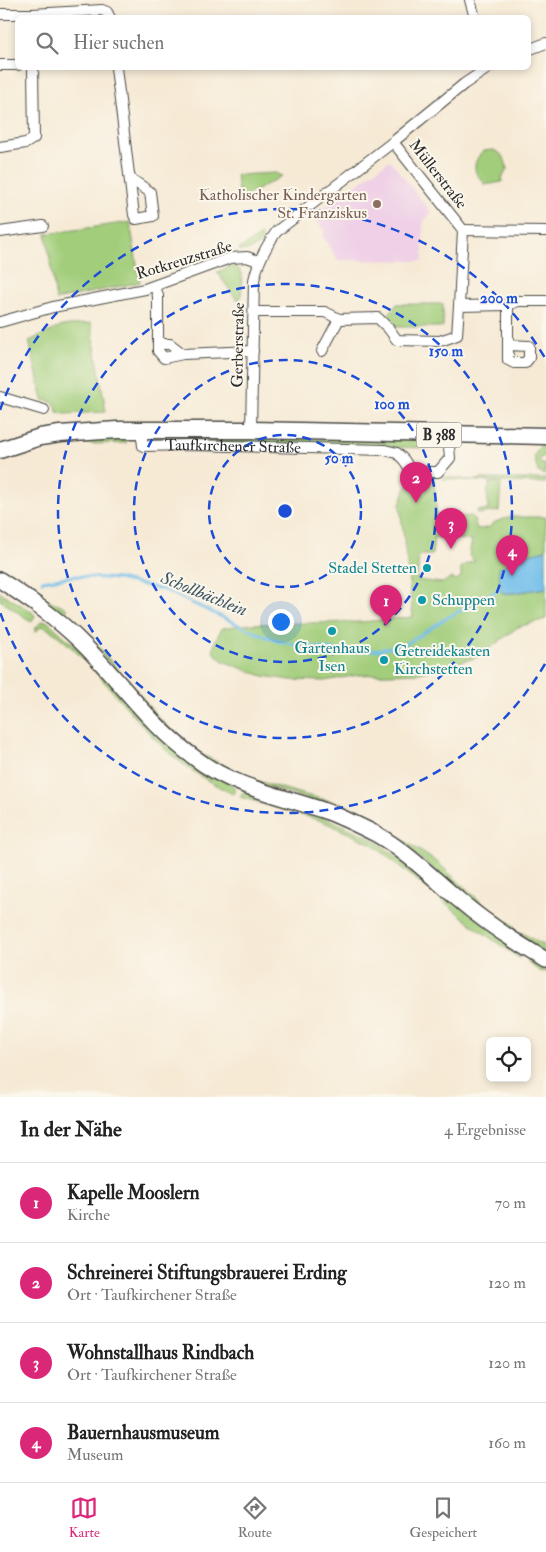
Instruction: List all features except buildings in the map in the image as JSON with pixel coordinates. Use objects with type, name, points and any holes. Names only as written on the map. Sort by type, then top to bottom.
[{"type":"main road","name":"Taufkirchener Straße","points":[[0,450],[30,439],[60,434],[141,430],[251,430],[546,436]]},
{"type":"main road","points":[[0,580],[56,618],[82,642],[148,717],[166,735],[197,760],[212,770],[249,787],[343,817],[382,838],[490,924],[546,960]]},
{"type":"street","points":[[470,0],[473,15]]},
{"type":"street","points":[[44,15],[102,10],[108,15]]},
{"type":"street","points":[[0,14],[16,15]]},
{"type":"street","points":[[531,49],[546,43]]},
{"type":"street","points":[[0,65],[15,65]]},
{"type":"street","points":[[0,146],[26,143],[34,138],[33,70]]},
{"type":"street","points":[[116,70],[131,179]]},
{"type":"street","points":[[258,261],[277,231],[393,142],[464,84],[485,70]]},
{"type":"street","name":"Müllerstraße","points":[[393,142],[463,230],[546,231]]},
{"type":"street","points":[[0,232],[42,226]]},
{"type":"street","points":[[254,312],[325,312],[339,319],[378,318],[389,329],[396,340],[440,341],[457,335],[463,230]]},
{"type":"street","name":"Rotkreuzstraße","points":[[0,322],[53,307],[155,286],[230,258],[248,258],[258,261]]},
{"type":"street","name":"Gerberstraße","points":[[251,430],[254,280],[258,261]]},
{"type":"street","points":[[155,286],[158,296],[158,351],[164,358],[182,354],[253,351]]},
{"type":"street","points":[[460,306],[508,305],[518,301],[546,301]]},
{"type":"street","points":[[508,305],[508,345]]},
{"type":"street","points":[[322,351],[339,319]]},
{"type":"street","points":[[0,397],[44,410]]},
{"type":"street","name":"Taufkirchener Straße","points":[[141,430],[142,446],[190,445],[385,450],[397,453],[410,469],[424,472],[438,472],[450,458],[449,447],[444,435]]},
{"type":"shaded area","name":"Katholischer Kindergarten St. Franziskus","points":[[390,160],[431,212],[423,223],[423,261],[338,260],[322,235],[325,232],[313,216]]},
{"type":"green space","points":[[493,150],[503,157],[507,169],[502,182],[485,185],[477,175],[475,165],[483,151]]},
{"type":"green space","points":[[276,173],[282,176],[239,200],[236,175]]},
{"type":"green space","points":[[130,222],[140,282],[56,300],[46,234]]},
{"type":"green space","points":[[261,235],[262,239],[255,247],[240,251],[239,249]]},
{"type":"green space","points":[[232,266],[237,267],[242,273],[241,298],[237,300],[217,272]]},
{"type":"green space","points":[[397,304],[443,304],[443,327],[398,327],[388,315]]},
{"type":"green space","points":[[91,323],[106,412],[64,414],[57,412],[56,406],[53,403],[43,400],[29,341],[62,326]]},
{"type":"green space","points":[[123,436],[126,439],[126,443],[92,444],[71,441],[42,444],[42,442]]},
{"type":"green space","points":[[150,438],[426,439],[435,440],[435,448],[150,443]]},
{"type":"green space","points":[[546,444],[546,455],[539,459],[540,463],[546,465],[545,475],[538,472],[534,456],[540,446]]},
{"type":"green space","points":[[445,477],[473,480],[546,479],[546,483],[501,482],[499,511],[477,514],[477,510],[488,510],[487,490],[489,489],[489,483],[499,482],[442,479]]},
{"type":"green space","points":[[414,479],[434,479],[437,518],[471,516],[477,529],[488,528],[495,522],[510,517],[546,517],[546,550],[529,554],[503,593],[546,588],[546,619],[518,627],[478,657],[420,673],[358,675],[325,681],[290,680],[263,676],[223,661],[213,652],[215,641],[222,628],[250,624],[361,622],[413,617],[400,505],[405,489]],"holes":[[[434,537],[472,540],[469,556],[475,561],[461,567],[461,577],[456,580],[450,578],[443,583],[417,580],[419,555],[432,555]]]},
{"type":"green space","points":[[0,592],[32,612],[35,616],[32,622],[0,600]]},
{"type":"green space","points":[[46,599],[63,606],[68,610],[60,612]]},
{"type":"green space","points":[[68,615],[72,616],[161,720],[203,755],[251,779],[344,804],[438,863],[484,905],[514,926],[514,933],[512,934],[493,919],[419,857],[379,829],[338,809],[235,775],[197,754],[173,735],[152,713],[90,642],[65,618]]},
{"type":"green space","points":[[42,621],[48,622],[233,786],[236,792],[233,794],[212,783],[173,755],[155,739],[67,643],[53,632],[41,626],[35,633],[36,627]]},
{"type":"green space","points":[[244,791],[313,812],[375,840],[519,951],[519,958],[475,927],[372,844],[322,821],[240,797]]},
{"type":"green space","points":[[521,932],[546,947],[546,954],[521,936]]},
{"type":"green space","points":[[530,959],[546,967],[546,972],[539,971],[527,962]]},
{"type":"water","points":[[546,550],[546,588],[502,593],[499,568],[529,554]]},
{"type":"waterway","name":"Schollbächlein","points":[[42,581],[74,576],[118,579],[164,590],[280,642],[347,652],[378,650],[406,644],[445,619],[502,588]]},
{"type":"place","name":"Katholischer Kindergarten St. Franziskus","points":[[377,204]]},
{"type":"place","name":"Schreinerei Stiftungsbrauerei Erding","points":[[416,503]]},
{"type":"place","name":"Wohnstallhaus Rindbach","points":[[451,549]]},
{"type":"place","name":"Stadel Stetten","points":[[427,568]]},
{"type":"place","name":"Bauernhausmuseum","points":[[512,576]]},
{"type":"place","name":"Schuppen","points":[[422,600]]},
{"type":"place","name":"Kapelle Mooslern","points":[[386,626]]},
{"type":"place","name":"Gartenhaus Isen","points":[[332,631]]},
{"type":"place","name":"Getreidekasten Kirchstetten","points":[[384,660]]}]
